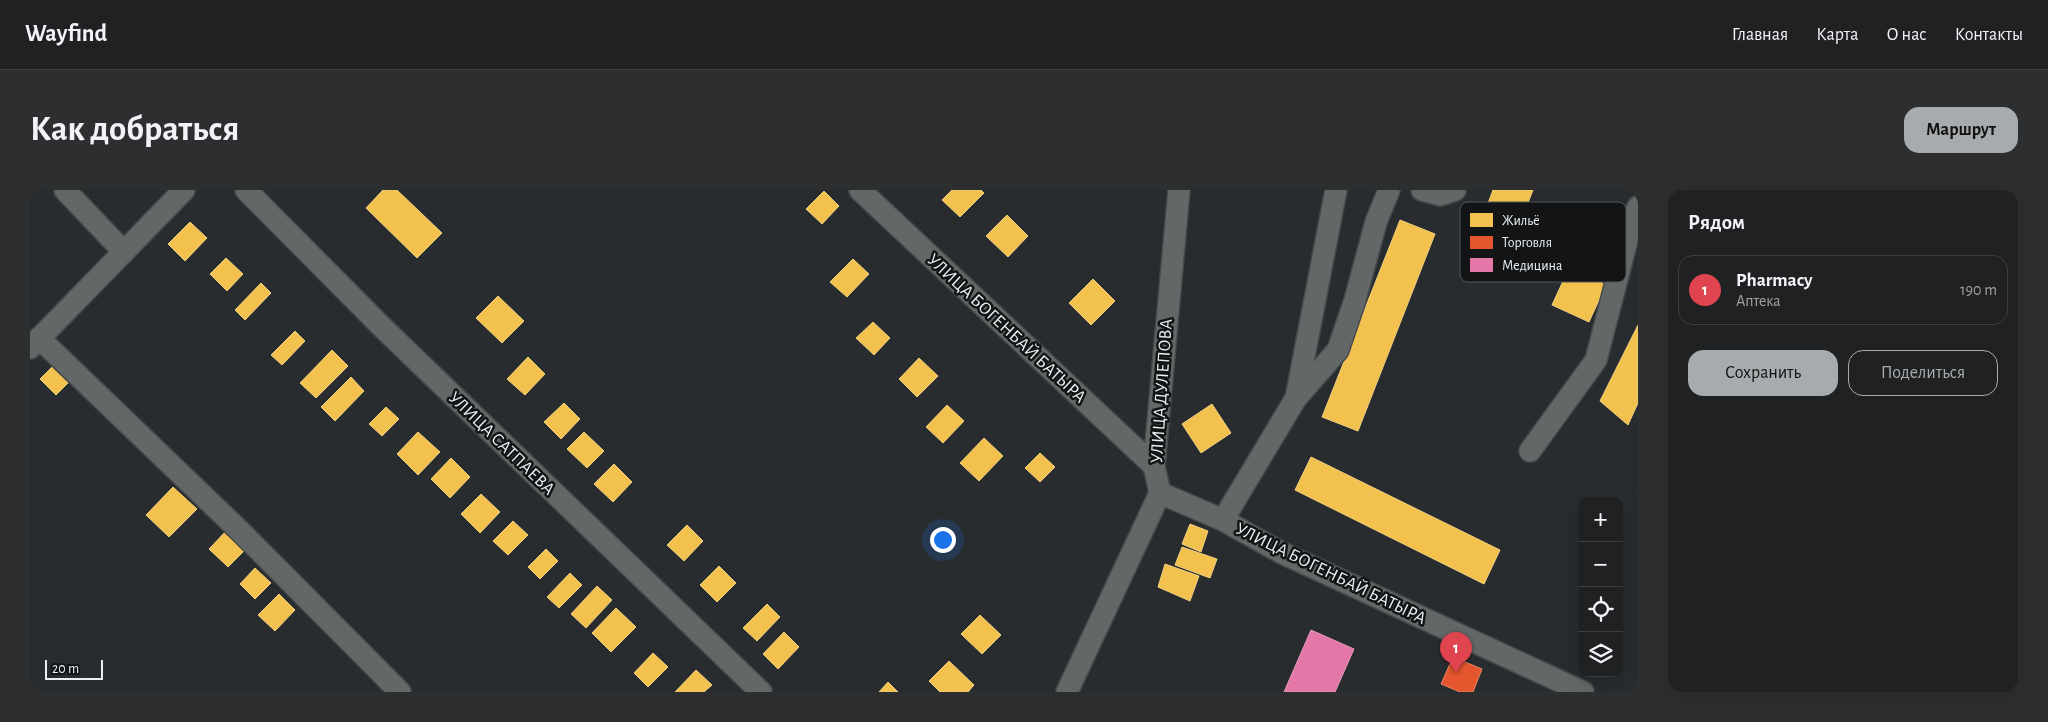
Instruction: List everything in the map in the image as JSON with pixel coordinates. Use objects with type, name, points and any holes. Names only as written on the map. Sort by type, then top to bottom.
[{"type":"street","points":[[65,190],[124,252]]},
{"type":"street","points":[[184,190],[34,343],[242,533],[400,692]]},
{"type":"street","name":"УЛИЦА САТПАЕВА","points":[[246,190],[382,327],[761,692]]},
{"type":"street","name":"УЛИЦА БОГЕНБАЙ БАТЫРА","points":[[860,190],[1154,466]]},
{"type":"street","name":"УЛИЦА ДУЛЕПОВА","points":[[1160,494],[1154,466],[1179,190]]},
{"type":"street","points":[[1296,398],[1336,190]]},
{"type":"street","points":[[1223,520],[1296,398],[1338,350],[1355,300],[1376,222],[1388,190]]},
{"type":"street","points":[[1422,190],[1440,195],[1455,190]]},
{"type":"street","points":[[1626,244],[1638,207]]},
{"type":"street","points":[[1530,451],[1596,360],[1616,282]]},
{"type":"street","points":[[1067,692],[1160,494]]},
{"type":"street","name":"УЛИЦА БОГЕНБАЙ БАТЫРА","points":[[1160,494],[1223,520],[1282,553],[1583,692]]},
{"type":"building: Жильё","points":[[383,190],[397,190],[442,233],[417,258],[366,208]]},
{"type":"building: Жильё","points":[[952,190],[981,190],[984,193],[960,217],[942,200]]},
{"type":"building: Жильё","points":[[1493,190],[1533,190],[1528,202],[1488,202]]},
{"type":"building: Жильё","points":[[824,191],[839,206],[822,224],[806,209]]},
{"type":"building: Жильё","points":[[1007,215],[1028,236],[1008,257],[986,236]]},
{"type":"building: Жильё","points":[[1400,220],[1435,234],[1358,431],[1322,417]]},
{"type":"building: Жильё","points":[[190,222],[207,238],[185,261],[168,244]]},
{"type":"building: Жильё","points":[[226,258],[243,274],[227,291],[210,274]]},
{"type":"building: Жильё","points":[[853,259],[869,274],[847,297],[830,282]]},
{"type":"building: Жильё","points":[[1093,279],[1115,301],[1091,325],[1069,303]]},
{"type":"building: Жильё","points":[[1563,282],[1600,282],[1606,285],[1589,322],[1552,305]]},
{"type":"building: Жильё","points":[[261,283],[271,293],[245,320],[235,310]]},
{"type":"building: Жильё","points":[[498,296],[524,321],[502,343],[476,318]]},
{"type":"building: Жильё","points":[[873,322],[890,338],[874,355],[856,338]]},
{"type":"building: Жильё","points":[[1638,325],[1638,403],[1628,425],[1600,401]]},
{"type":"building: Жильё","points":[[295,331],[305,341],[282,365],[271,355]]},
{"type":"building: Жильё","points":[[332,350],[348,366],[316,398],[300,383]]},
{"type":"building: Жильё","points":[[528,357],[545,374],[525,395],[507,379]]},
{"type":"building: Жильё","points":[[919,358],[938,376],[917,397],[899,379]]},
{"type":"building: Жильё","points":[[53,366],[69,382],[56,395],[40,379]]},
{"type":"building: Жильё","points":[[351,377],[364,391],[335,421],[321,407]]},
{"type":"building: Жильё","points":[[564,403],[580,419],[561,439],[544,422]]},
{"type":"building: Жильё","points":[[1212,404],[1231,433],[1201,453],[1182,424]]},
{"type":"building: Жильё","points":[[947,405],[964,421],[943,443],[926,427]]},
{"type":"building: Жильё","points":[[386,407],[399,419],[382,436],[369,424]]},
{"type":"building: Жильё","points":[[418,432],[440,452],[418,475],[397,454]]},
{"type":"building: Жильё","points":[[584,432],[604,451],[587,468],[567,449]]},
{"type":"building: Жильё","points":[[984,438],[1003,456],[979,481],[960,463]]},
{"type":"building: Жильё","points":[[1040,453],[1055,467],[1040,482],[1025,468]]},
{"type":"building: Жильё","points":[[1311,457],[1500,550],[1484,584],[1295,490]]},
{"type":"building: Жильё","points":[[451,458],[470,477],[450,498],[431,479]]},
{"type":"building: Жильё","points":[[614,464],[632,482],[613,502],[594,484]]},
{"type":"building: Жильё","points":[[173,487],[197,509],[169,537],[146,515]]},
{"type":"building: Жильё","points":[[481,494],[500,512],[480,533],[461,514]]},
{"type":"building: Жильё","points":[[513,521],[528,535],[508,555],[493,541]]},
{"type":"building: Жильё","points":[[1190,524],[1208,531],[1201,552],[1182,544]]},
{"type":"building: Жильё","points":[[687,525],[703,541],[684,561],[667,545]]},
{"type":"building: Жильё","points":[[227,530],[246,549],[228,567],[209,549]]},
{"type":"building: Жильё","points":[[1182,547],[1217,559],[1210,578],[1175,565]]},
{"type":"building: Жильё","points":[[546,549],[558,561],[540,579],[528,567]]},
{"type":"building: Жильё","points":[[1165,564],[1199,576],[1190,601],[1158,587]]},
{"type":"building: Жильё","points":[[719,566],[736,583],[717,602],[700,585]]},
{"type":"building: Жильё","points":[[255,568],[271,583],[255,599],[240,584]]},
{"type":"building: Жильё","points":[[570,573],[582,585],[559,608],[547,597]]},
{"type":"building: Жильё","points":[[597,586],[612,600],[586,628],[571,614]]},
{"type":"building: Жильё","points":[[279,594],[295,610],[275,631],[258,615]]},
{"type":"building: Жильё","points":[[767,604],[780,617],[757,641],[743,628]]},
{"type":"building: Жильё","points":[[616,608],[636,627],[611,652],[592,633]]},
{"type":"building: Жильё","points":[[980,615],[1001,635],[982,654],[961,634]]},
{"type":"building: Жильё","points":[[784,632],[799,647],[778,669],[763,654]]},
{"type":"building: Жильё","points":[[653,653],[668,667],[648,687],[634,673]]},
{"type":"building: Жильё","points":[[949,661],[974,685],[968,692],[940,692],[929,681]]},
{"type":"building: Жильё","points":[[696,670],[712,685],[704,692],[675,692]]},
{"type":"building: Жильё","points":[[888,682],[898,692],[879,692]]},
{"type":"building: Торговля","points":[[1453,657],[1482,669],[1473,692],[1460,692],[1441,684]]},
{"type":"building: Медицина","points":[[1311,630],[1354,649],[1335,692],[1284,692]]},
{"type":"place","name":"Pharmacy","points":[[1456,673]]}]
